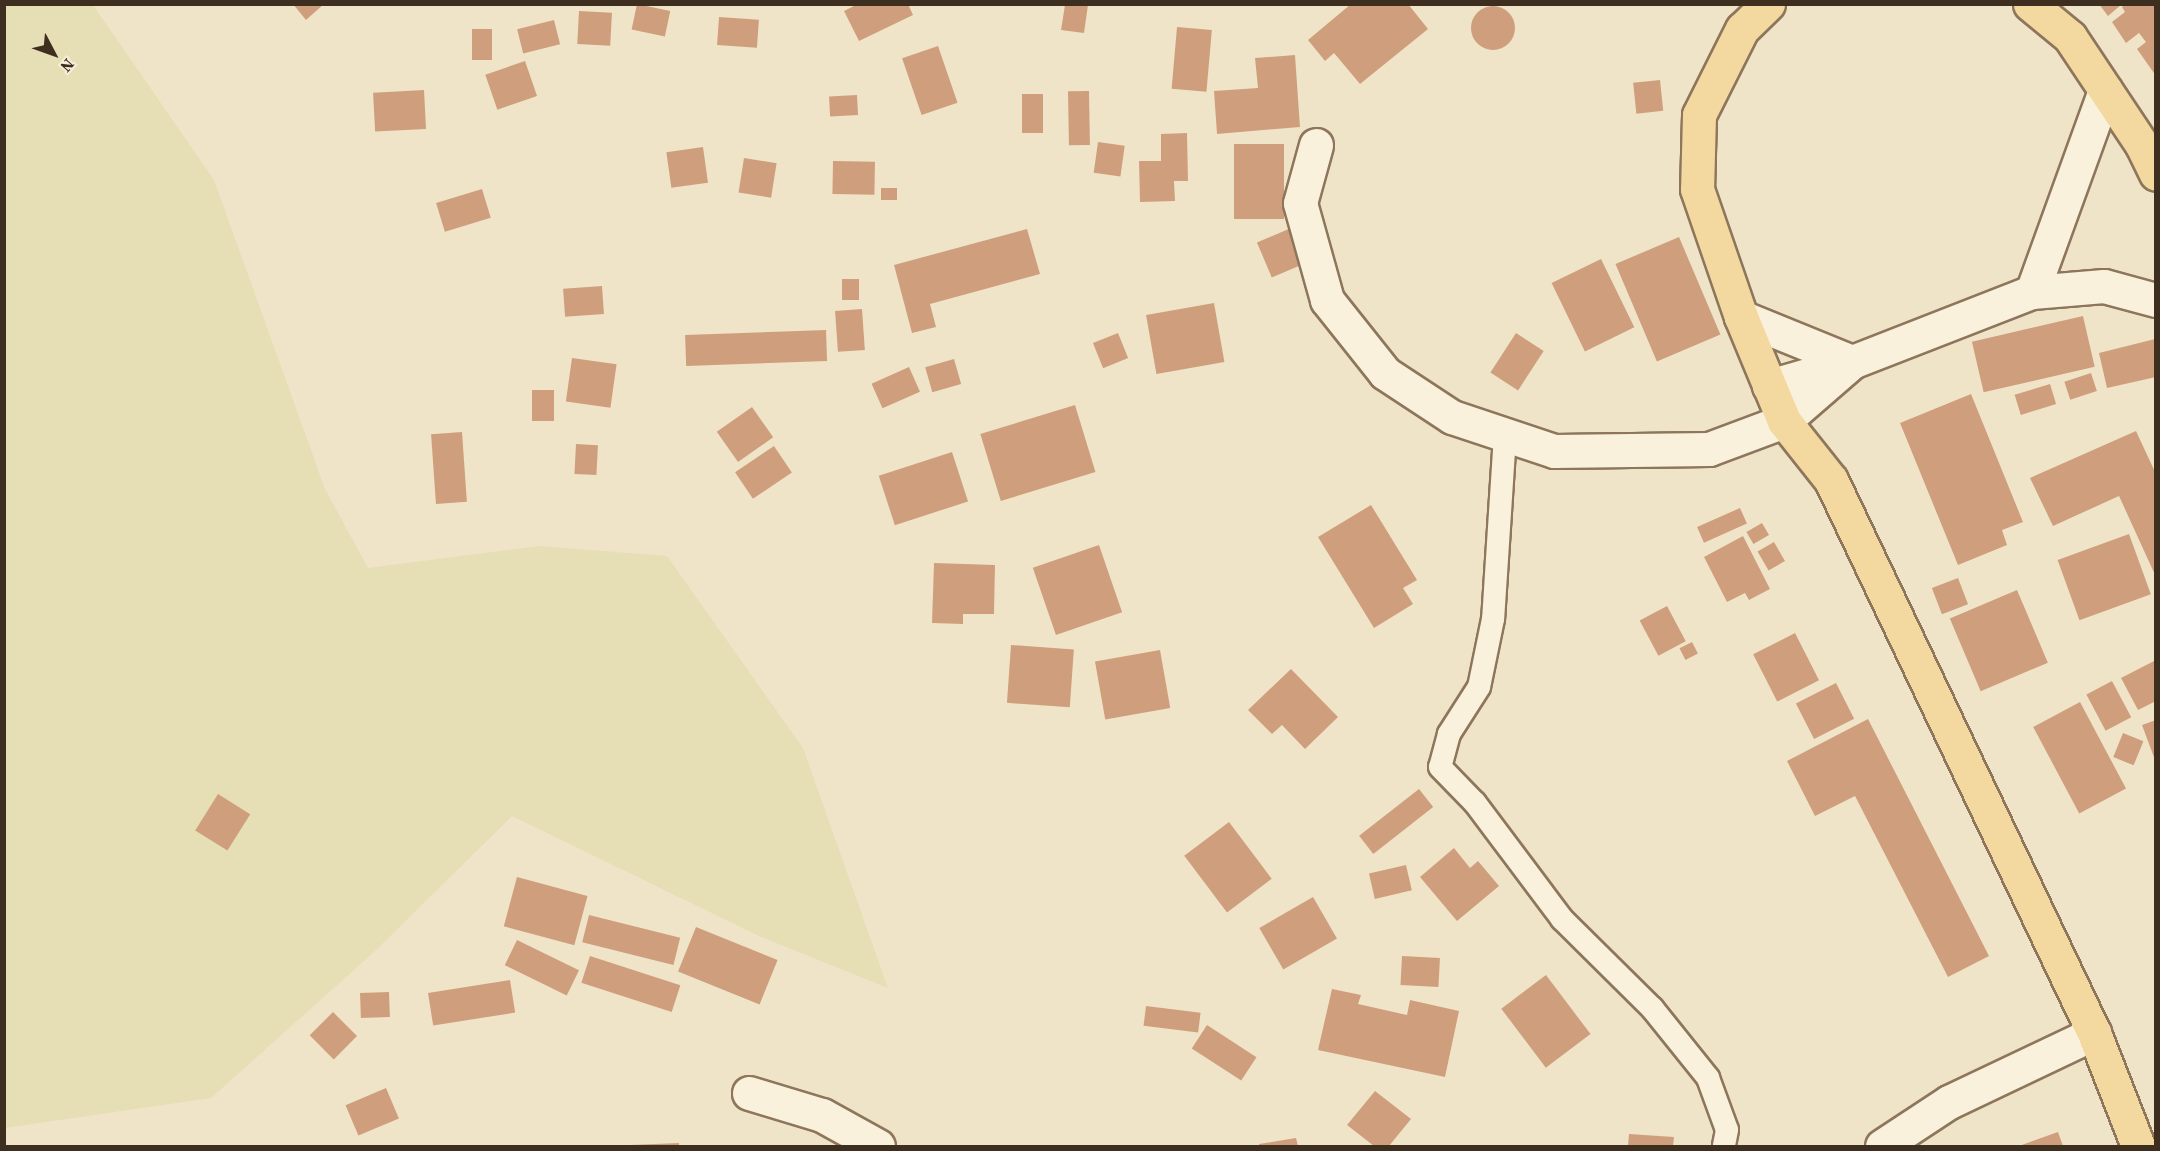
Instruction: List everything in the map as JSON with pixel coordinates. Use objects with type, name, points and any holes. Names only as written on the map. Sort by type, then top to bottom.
[{"type":"main road","points":[[1768,4],[1742,29],[1699,115],[1697,189],[1741,317],[1784,421],[1831,480],[2094,1033],[2138,1146]]},
{"type":"main road","points":[[2030,4],[2070,37],[2142,145],[2156,174]]},
{"type":"street","points":[[2032,292],[2105,90]]},
{"type":"street","points":[[1316,145],[1300,203],[1327,300],[1384,373],[1452,417],[1554,451],[1709,449],[1784,421],[1852,362]]},
{"type":"street","points":[[1769,386],[1852,362],[2032,292],[2104,286],[2156,300]]},
{"type":"street","points":[[1741,317],[1852,362]]},
{"type":"street","points":[[1882,1146],[1949,1102],[2094,1033]]},
{"type":"street","points":[[749,1093],[822,1115],[878,1146]]},
{"type":"lane","points":[[1505,435],[1493,618],[1482,676],[1479,687],[1449,734],[1440,767],[1475,802],[1562,919],[1652,1008],[1708,1078],[1727,1130],[1724,1146]]},
{"type":"shaded area","points":[[4,5],[93,5],[214,180],[325,489],[368,568],[539,546],[667,556],[803,748],[888,988],[759,936],[512,816],[374,952],[211,1098],[5,1128]]},
{"type":"building","points":[[293,4],[324,4],[306,20]]},
{"type":"building","points":[[637,4],[670,11],[665,37],[632,29]]},
{"type":"building","points":[[858,4],[908,4],[913,15],[859,41],[844,11]]},
{"type":"building","points":[[1351,4],[1408,4],[1428,29],[1360,84],[1334,53],[1325,61],[1308,40]]},
{"type":"building","points":[[2099,4],[2122,4],[2108,16]]},
{"type":"building","points":[[2126,4],[2156,4],[2156,76],[2137,49],[2146,42],[2139,33],[2126,43],[2112,22],[2125,12],[2122,7]]},
{"type":"building","points":[[1065,5],[1088,5],[1084,33],[1061,30]]},
{"type":"building","points":[[1493,6],[1502,7],[1509,12],[1514,19],[1514,37],[1509,44],[1502,49],[1493,50],[1484,49],[1477,44],[1472,37],[1471,28],[1472,19],[1477,12],[1484,7]]},
{"type":"building","points":[[579,11],[612,13],[610,46],[577,44]]},
{"type":"building","points":[[719,17],[759,20],[757,48],[717,45]]},
{"type":"building","points":[[554,20],[560,44],[523,53],[517,29]]},
{"type":"building","points":[[1177,27],[1212,30],[1206,92],[1172,89]]},
{"type":"building","points":[[472,29],[492,29],[492,60],[472,60]]},
{"type":"building","points":[[938,46],[958,103],[922,115],[902,58]]},
{"type":"building","points":[[1295,55],[1300,127],[1217,134],[1214,91],[1258,88],[1255,58]]},
{"type":"building","points":[[525,61],[537,96],[497,110],[485,75]]},
{"type":"building","points":[[1660,80],[1663,111],[1636,114],[1633,83]]},
{"type":"building","points":[[424,90],[426,129],[375,132],[373,93]]},
{"type":"building","points":[[1068,91],[1089,91],[1090,145],[1069,145]]},
{"type":"building","points":[[1022,94],[1043,94],[1043,133],[1022,133]]},
{"type":"building","points":[[857,95],[858,115],[830,116],[829,96]]},
{"type":"building","points":[[1187,133],[1188,181],[1174,181],[1175,201],[1140,202],[1139,161],[1161,161],[1161,134]]},
{"type":"building","points":[[1098,142],[1125,146],[1120,176],[1094,173]]},
{"type":"building","points":[[1234,144],[1284,144],[1284,219],[1234,219]]},
{"type":"building","points":[[703,147],[708,183],[671,188],[666,152]]},
{"type":"building","points":[[744,158],[777,163],[771,198],[739,193]]},
{"type":"building","points":[[833,161],[875,162],[874,195],[832,194]]},
{"type":"building","points":[[881,188],[897,188],[897,200],[881,200]]},
{"type":"building","points":[[482,189],[491,218],[445,232],[436,203]]},
{"type":"building","points":[[1291,228],[1306,263],[1272,277],[1257,242]]},
{"type":"building","points":[[1027,229],[1040,274],[930,304],[936,327],[912,333],[894,265]]},
{"type":"building","points":[[1679,237],[1720,335],[1657,362],[1615,264]]},
{"type":"building","points":[[1601,259],[1634,327],[1585,351],[1552,283]]},
{"type":"building","points":[[842,279],[859,279],[859,300],[842,300]]},
{"type":"building","points":[[602,286],[604,314],[565,317],[563,289]]},
{"type":"building","points":[[1214,303],[1224,362],[1156,374],[1146,315]]},
{"type":"building","points":[[862,309],[865,350],[838,352],[835,311]]},
{"type":"building","points":[[2083,316],[2095,367],[1984,392],[1972,342]]},
{"type":"building","points":[[826,330],[827,361],[686,366],[685,335]]},
{"type":"building","points":[[1118,333],[1128,358],[1103,368],[1093,343]]},
{"type":"building","points":[[1516,333],[1544,351],[1518,390],[1490,372]]},
{"type":"building","points":[[2155,339],[2156,377],[2107,388],[2099,353]]},
{"type":"building","points":[[572,358],[617,364],[610,408],[566,402]]},
{"type":"building","points":[[954,359],[961,384],[932,392],[925,367]]},
{"type":"building","points":[[909,367],[920,392],[883,408],[872,384]]},
{"type":"building","points":[[2091,373],[2097,391],[2070,400],[2064,382]]},
{"type":"building","points":[[2050,384],[2056,404],[2021,415],[2015,395]]},
{"type":"building","points":[[532,390],[554,390],[554,421],[532,421]]},
{"type":"building","points":[[1971,394],[2023,522],[2002,530],[2007,545],[1958,565],[1900,423]]},
{"type":"building","points":[[1075,405],[1095,472],[1001,501],[980,434]]},
{"type":"building","points":[[752,407],[773,437],[738,462],[717,432]]},
{"type":"building","points":[[2136,431],[2156,474],[2156,577],[2119,496],[2053,526],[2030,478]]},
{"type":"building","points":[[462,432],[467,502],[436,504],[431,434]]},
{"type":"building","points":[[576,444],[598,445],[596,475],[574,474]]},
{"type":"building","points":[[774,446],[792,473],[753,499],[735,472]]},
{"type":"building","points":[[952,452],[968,501],[895,525],[879,476]]},
{"type":"building","points":[[1371,505],[1417,580],[1403,588],[1413,604],[1374,628],[1318,537]]},
{"type":"building","points":[[1740,508],[1747,524],[1704,543],[1697,527]]},
{"type":"building","points":[[1762,523],[1769,535],[1753,544],[1746,532]]},
{"type":"building","points":[[2129,534],[2151,594],[2079,620],[2058,560]]},
{"type":"building","points":[[1743,536],[1770,589],[1749,600],[1745,593],[1727,602],[1704,557]]},
{"type":"building","points":[[1774,542],[1785,561],[1769,571],[1758,552]]},
{"type":"building","points":[[1099,545],[1122,612],[1056,635],[1033,568]]},
{"type":"building","points":[[934,563],[995,565],[994,614],[963,614],[963,624],[932,623]]},
{"type":"building","points":[[1958,578],[1968,604],[1942,614],[1932,588]]},
{"type":"building","points":[[2017,590],[2048,663],[1981,691],[1950,619]]},
{"type":"building","points":[[1667,606],[1686,641],[1658,656],[1640,621]]},
{"type":"building","points":[[1795,633],[1819,680],[1777,702],[1753,654]]},
{"type":"building","points":[[1692,642],[1698,654],[1685,660],[1680,648]]},
{"type":"building","points":[[1011,645],[1074,649],[1070,707],[1007,703]]},
{"type":"building","points":[[1160,650],[1170,708],[1105,720],[1095,661]]},
{"type":"building","points":[[2156,660],[2156,701],[2138,710],[2121,678]]},
{"type":"building","points":[[1291,669],[1338,717],[1305,749],[1282,725],[1272,734],[1248,710]]},
{"type":"building","points":[[2112,681],[2131,717],[2106,731],[2086,695]]},
{"type":"building","points":[[1836,683],[1854,719],[1814,739],[1796,703]]},
{"type":"building","points":[[2080,702],[2126,789],[2079,813],[2033,727]]},
{"type":"building","points":[[1868,719],[1989,956],[1948,977],[1855,796],[1815,816],[1787,761]]},
{"type":"building","points":[[2156,720],[2156,760],[2155,760],[2142,725]]},
{"type":"building","points":[[2123,733],[2143,741],[2134,765],[2113,757]]},
{"type":"building","points":[[1419,789],[1433,807],[1373,854],[1359,836]]},
{"type":"building","points":[[218,794],[250,814],[227,851],[195,830]]},
{"type":"building","points":[[1229,822],[1272,879],[1227,912],[1184,856]]},
{"type":"building","points":[[1454,848],[1470,868],[1478,861],[1499,886],[1457,921],[1420,877]]},
{"type":"building","points":[[1406,865],[1412,890],[1375,899],[1369,874]]},
{"type":"building","points":[[517,877],[588,896],[574,945],[504,926]]},
{"type":"building","points":[[1313,897],[1337,939],[1283,970],[1259,928]]},
{"type":"building","points":[[589,915],[680,938],[673,965],[582,942]]},
{"type":"building","points":[[696,927],[778,960],[760,1004],[678,972]]},
{"type":"building","points":[[517,940],[579,970],[567,995],[505,965]]},
{"type":"building","points":[[590,956],[680,985],[672,1012],[581,983]]},
{"type":"building","points":[[1402,956],[1440,958],[1438,987],[1400,985]]},
{"type":"building","points":[[1546,975],[1591,1034],[1546,1068],[1501,1009]]},
{"type":"building","points":[[510,980],[515,1013],[433,1026],[428,993]]},
{"type":"building","points":[[1332,989],[1361,995],[1358,1004],[1407,1015],[1410,1000],[1459,1011],[1445,1077],[1318,1050]]},
{"type":"building","points":[[389,992],[390,1017],[361,1018],[360,993]]},
{"type":"building","points":[[1146,1006],[1201,1013],[1198,1033],[1144,1026]]},
{"type":"building","points":[[333,1012],[357,1036],[334,1059],[310,1035]]},
{"type":"building","points":[[1207,1025],[1256,1057],[1241,1081],[1192,1048]]},
{"type":"building","points":[[386,1088],[399,1118],[358,1136],[345,1105]]},
{"type":"building","points":[[1375,1091],[1411,1119],[1389,1146],[1374,1146],[1347,1125]]},
{"type":"building","points":[[2058,1132],[2063,1146],[2019,1146]]},
{"type":"building","points":[[1629,1134],[1674,1137],[1673,1146],[1628,1146]]},
{"type":"building","points":[[1296,1138],[1298,1146],[1259,1146],[1259,1144]]},
{"type":"building","points":[[679,1143],[679,1146],[630,1146],[630,1145]]}]
